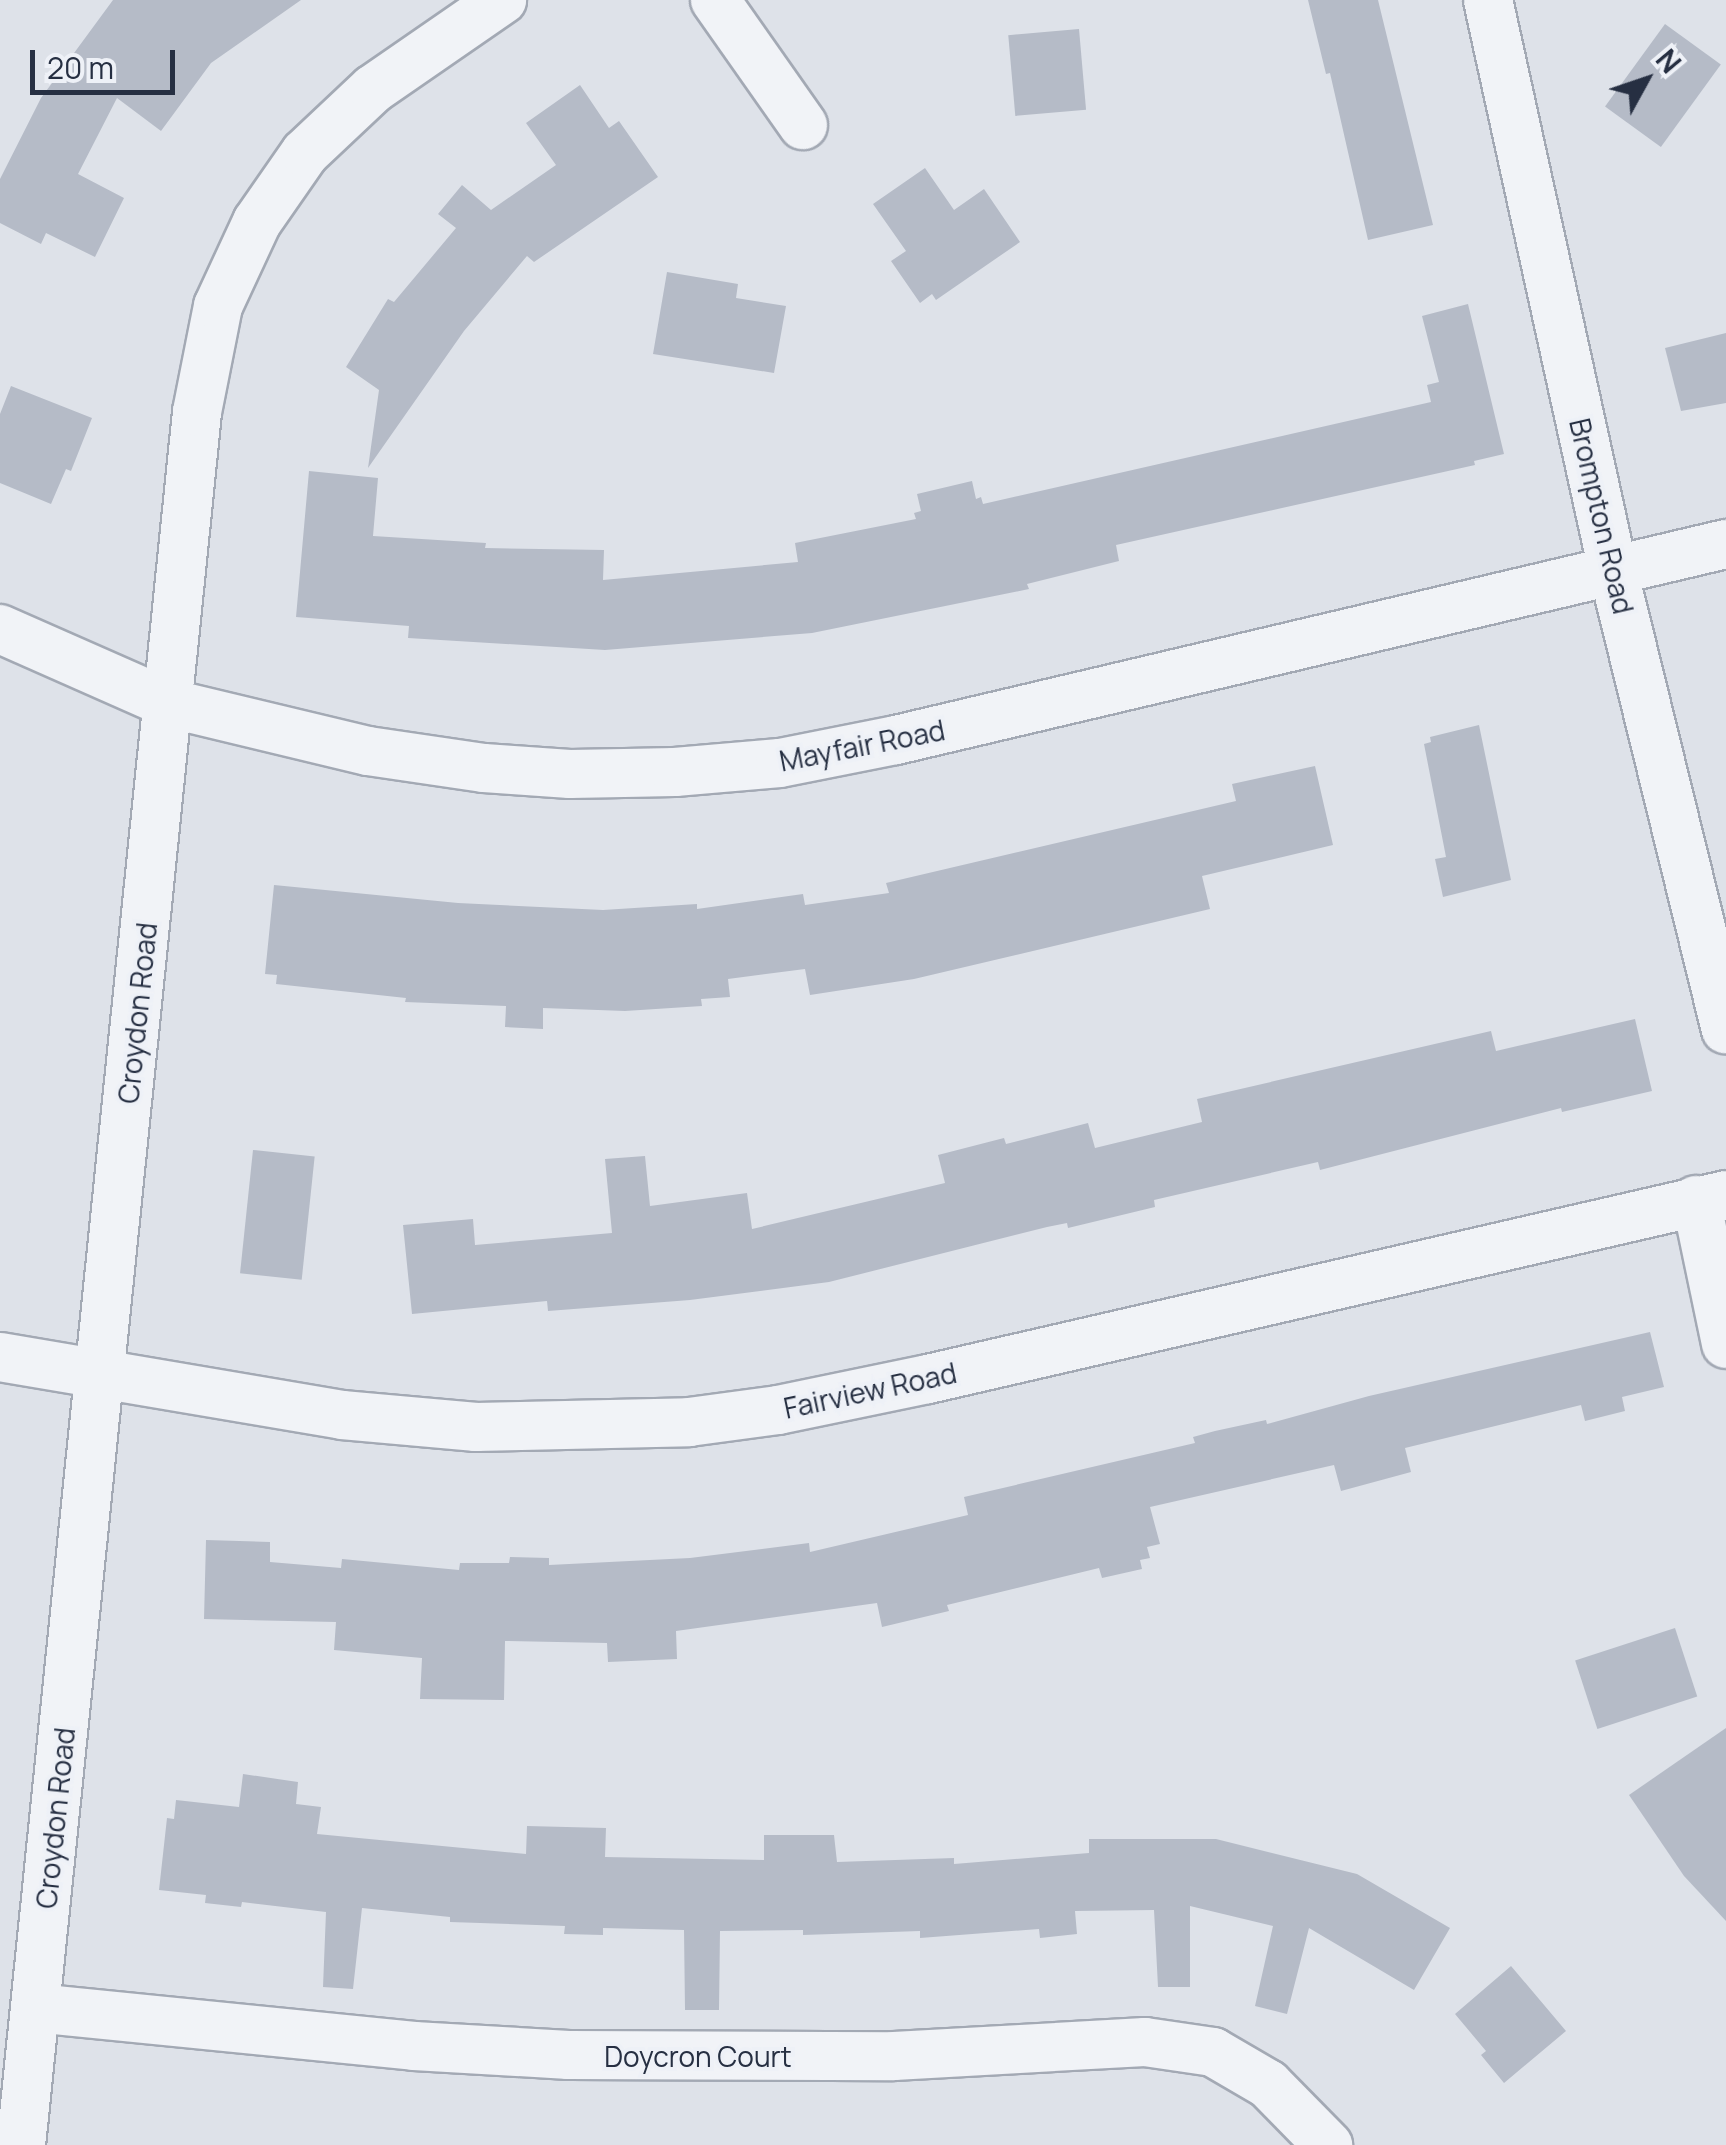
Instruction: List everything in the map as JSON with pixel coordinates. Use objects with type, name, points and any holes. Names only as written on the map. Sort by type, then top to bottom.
[{"type":"street","name":"Croydon Road","points":[[22,2145],[196,412],[218,306],[257,222],[305,153],[373,89],[502,0]]},
{"type":"street","points":[[715,0],[804,126]]},
{"type":"street","name":"Brompton Road","points":[[1488,0],[1614,570],[1726,1029]]},
{"type":"street","name":"Mayfair Road","points":[[0,629],[168,704],[368,751],[484,768],[570,774],[658,772],[780,763],[896,740],[1726,544]]},
{"type":"street","points":[[1711,1198],[1726,1344]]},
{"type":"street","name":"Fairview Road","points":[[0,1357],[342,1415],[476,1428],[689,1422],[778,1410],[928,1379],[1711,1198]]},
{"type":"street","name":"Doycron Court","points":[[35,2008],[414,2046],[569,2055],[894,2056],[1145,2042],[1212,2052],[1268,2084],[1328,2145]]},
{"type":"building","points":[[113,0],[301,0],[211,63],[161,131],[117,98],[78,174],[124,198],[95,257],[46,233],[41,244],[0,223],[0,179],[41,98]]},
{"type":"building","points":[[1308,0],[1378,0],[1433,225],[1368,240],[1330,73],[1326,74]]},
{"type":"building","points":[[1665,24],[1721,65],[1661,147],[1605,107]]},
{"type":"building","points":[[1079,29],[1086,110],[1015,116],[1008,35]]},
{"type":"building","points":[[580,85],[609,128],[619,121],[658,177],[534,262],[527,256],[464,331],[368,468],[379,390],[346,367],[388,299],[394,302],[456,228],[438,214],[462,185],[491,210],[556,165],[526,123]]},
{"type":"building","points":[[925,168],[954,210],[984,189],[1020,242],[936,300],[932,294],[920,303],[891,261],[906,251],[873,204]]},
{"type":"building","points":[[667,272],[738,284],[736,298],[786,306],[774,373],[653,354]]},
{"type":"building","points":[[1468,304],[1504,454],[1474,461],[1475,465],[1116,545],[1119,561],[1027,584],[1029,589],[812,633],[605,650],[408,638],[409,626],[296,617],[309,471],[378,478],[373,536],[486,543],[485,548],[604,550],[603,580],[798,562],[795,543],[916,519],[914,513],[921,511],[917,494],[972,481],[976,499],[981,497],[983,504],[1431,402],[1427,385],[1439,382],[1422,316]]},
{"type":"building","points":[[1726,333],[1726,403],[1681,411],[1665,348]]},
{"type":"building","points":[[11,386],[92,418],[71,471],[66,469],[51,504],[0,483],[0,414]]},
{"type":"building","points":[[1479,725],[1511,880],[1443,897],[1435,859],[1446,857],[1424,744],[1431,742],[1430,737]]},
{"type":"building","points":[[1315,766],[1333,845],[1202,876],[1210,909],[914,979],[810,995],[805,969],[728,979],[730,997],[701,999],[702,1006],[625,1011],[543,1008],[543,1029],[505,1027],[506,1006],[405,1002],[406,998],[276,984],[277,975],[265,974],[274,885],[458,903],[603,910],[697,904],[697,909],[803,894],[805,905],[889,893],[886,883],[1236,801],[1232,784]]},
{"type":"building","points":[[1635,1019],[1652,1091],[1562,1112],[1561,1108],[1320,1170],[1318,1162],[1154,1200],[1155,1207],[1068,1228],[1067,1223],[1047,1227],[829,1282],[690,1300],[548,1311],[547,1301],[412,1314],[403,1225],[473,1219],[475,1245],[612,1233],[605,1159],[645,1156],[650,1206],[747,1193],[752,1229],[945,1183],[938,1155],[1004,1138],[1006,1144],[1088,1123],[1095,1148],[1202,1122],[1197,1099],[1491,1031],[1496,1051]]},
{"type":"building","points":[[253,1150],[315,1156],[302,1280],[240,1273]]},
{"type":"building","points":[[1650,1332],[1664,1387],[1622,1397],[1625,1411],[1585,1421],[1581,1405],[1405,1448],[1411,1472],[1341,1491],[1334,1465],[1150,1507],[1160,1544],[1147,1547],[1150,1558],[1140,1560],[1142,1569],[1102,1578],[1099,1568],[947,1605],[949,1611],[882,1627],[877,1603],[676,1631],[677,1659],[608,1662],[607,1643],[505,1641],[504,1700],[420,1699],[422,1658],[334,1650],[336,1622],[204,1619],[206,1540],[270,1542],[270,1562],[341,1568],[342,1559],[459,1570],[460,1563],[509,1563],[510,1557],[549,1558],[549,1565],[690,1558],[809,1543],[810,1552],[968,1515],[964,1497],[1195,1443],[1193,1437],[1215,1431],[1266,1420],[1267,1424],[1369,1396]]},
{"type":"building","points":[[1675,1628],[1697,1696],[1597,1729],[1575,1660]]},
{"type":"building","points":[[1726,1728],[1726,1921],[1684,1876],[1629,1795]]},
{"type":"building","points":[[243,1774],[298,1782],[296,1804],[321,1807],[317,1834],[526,1854],[527,1826],[606,1828],[605,1857],[764,1860],[764,1835],[834,1835],[837,1862],[954,1858],[954,1864],[1089,1853],[1089,1839],[1216,1839],[1357,1874],[1450,1928],[1414,1990],[1309,1928],[1287,2014],[1255,2006],[1273,1926],[1190,1906],[1190,1987],[1158,1987],[1154,1910],[1075,1911],[1077,1934],[1040,1938],[1039,1929],[920,1938],[920,1931],[803,1935],[803,1930],[720,1931],[719,2010],[685,2010],[684,1930],[603,1928],[603,1935],[564,1934],[565,1926],[450,1922],[450,1917],[362,1908],[353,1989],[323,1987],[326,1912],[242,1902],[241,1907],[205,1903],[206,1895],[159,1890],[167,1818],[174,1819],[176,1800],[239,1807]]},
{"type":"building","points":[[1511,1966],[1566,2031],[1504,2083],[1481,2055],[1486,2051],[1455,2014]]}]
